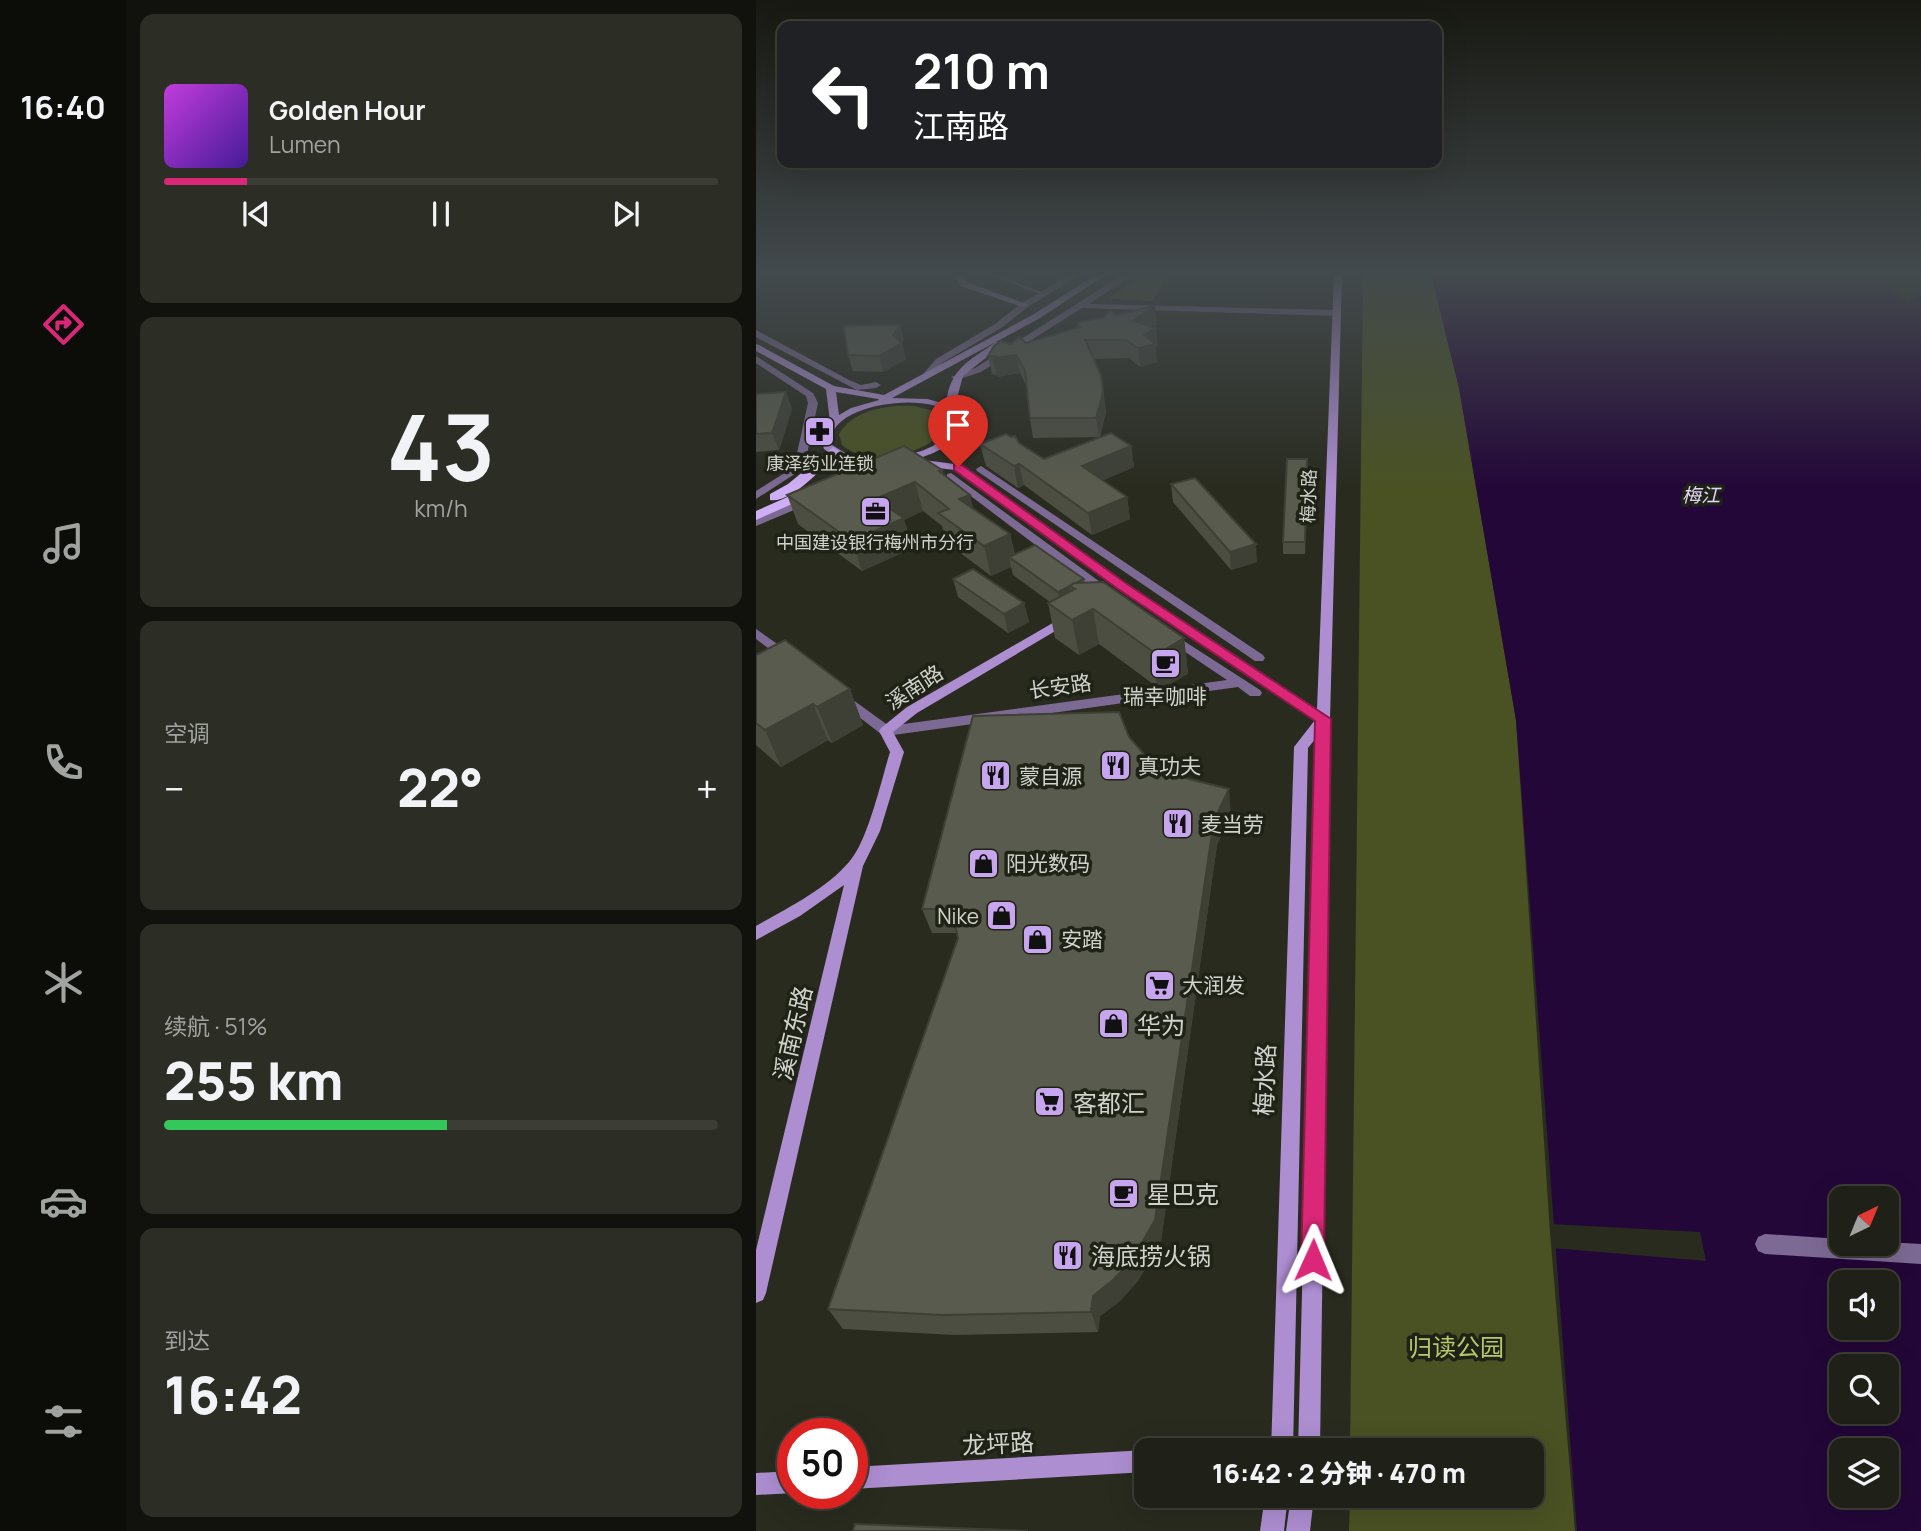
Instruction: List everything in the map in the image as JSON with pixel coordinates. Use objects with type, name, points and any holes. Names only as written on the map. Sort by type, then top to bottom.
[{"type":"main road","points":[[981,345],[885,398],[851,412],[835,423],[826,441],[833,451],[859,461],[891,461],[955,472],[1323,719]]},
{"type":"main road","points":[[950,408],[951,386],[956,377],[965,367],[995,345]]},
{"type":"main road","name":"梅水路","points":[[1309,1438],[1323,719],[1336,345]]},
{"type":"main road","points":[[756,347],[831,388],[898,400],[933,402],[950,408],[955,413],[959,424],[952,437],[924,453],[850,474]]},
{"type":"main road","points":[[831,388],[835,423]]},
{"type":"main road","points":[[873,404],[898,400]]},
{"type":"main road","points":[[952,437],[955,472]]},
{"type":"main road","points":[[756,506],[793,487],[833,451]]},
{"type":"main road","points":[[756,516],[826,488]]},
{"type":"main road","name":"溪南路","points":[[856,866],[884,798],[897,752],[886,731],[912,709],[1104,600],[1122,586]]},
{"type":"main road","name":"梅水路","points":[[1282,1438],[1301,747],[1323,719]]},
{"type":"main road","points":[[756,934],[794,912],[856,866]]},
{"type":"main road","name":"溪南东路","points":[[756,1293],[856,866]]},
{"type":"main road","name":"龙坪路","points":[[868,1477],[1134,1462]]},
{"type":"main road","points":[[756,1484],[777,1483]]},
{"type":"main road","points":[[1272,1531],[1275,1508]]},
{"type":"main road","points":[[1298,1531],[1301,1508]]},
{"type":"street","points":[[780,345],[860,388],[876,385]]},
{"type":"street","points":[[929,373],[939,361],[966,345]]},
{"type":"street","points":[[956,377],[978,370],[1018,345]]},
{"type":"street","points":[[756,359],[810,395],[813,402],[799,468],[756,496]]},
{"type":"street","points":[[981,469],[1259,657]]},
{"type":"street","points":[[955,472],[1104,600]]},
{"type":"street","points":[[756,523],[826,488]]},
{"type":"street","points":[[1163,631],[1255,694]]},
{"type":"street","points":[[756,633],[799,666]]},
{"type":"street","name":"长安路","points":[[886,731],[1239,683]]},
{"type":"street","points":[[832,690],[886,731]]},
{"type":"street","points":[[1765,1244],[1921,1254]]},
{"type":"green space","name":"归读公园","points":[[1362,345],[1449,345],[1459,388],[1516,720],[1550,1232],[1575,1531],[1349,1531],[1350,1508],[1544,1508],[1544,1438],[1350,1438]]},
{"type":"green space","points":[[893,406],[914,406],[934,411],[945,420],[943,432],[922,447],[894,456],[880,457],[853,452],[842,445],[839,434],[853,419],[862,414]]},
{"type":"water","name":"梅江","points":[[1449,345],[1921,345],[1921,1531],[1577,1531],[1516,720],[1459,388]]},
{"type":"pier","points":[[1550,1224],[1700,1232],[1706,1261],[1552,1248]]},
{"type":"building","points":[[847,345],[898,345],[879,356],[848,355]]},
{"type":"building","points":[[1087,345],[1101,375],[1103,393],[1096,418],[1030,418],[1025,370],[1016,355],[993,358],[995,356],[988,356],[994,346]]},
{"type":"building","points":[[786,392],[772,433],[756,434],[756,394]]},
{"type":"building","points":[[1111,433],[1131,446],[1082,466],[1127,497],[1088,513],[1019,464],[1014,466],[980,444],[1006,434],[1015,436],[1019,443],[1044,459]]},
{"type":"building","points":[[904,446],[942,470],[939,471],[970,495],[959,499],[1010,534],[984,546],[938,513],[949,509],[915,482],[875,499],[904,518],[852,541],[787,495]]},
{"type":"building","points":[[1287,459],[1307,459],[1305,542],[1283,542]]},
{"type":"building","points":[[1195,478],[1256,544],[1230,552],[1171,484]]},
{"type":"building","points":[[1035,545],[1084,579],[1058,592],[1009,557]]},
{"type":"building","points":[[973,569],[1024,603],[1004,614],[953,579]]},
{"type":"building","points":[[1103,582],[1184,638],[1164,650],[1152,651],[1093,609],[1072,620],[1048,603],[1075,589],[1070,586],[1074,583]]},
{"type":"building","points":[[785,640],[850,689],[817,707],[813,704],[765,730],[756,723],[756,655]]},
{"type":"building","name":"客都汇","points":[[1119,712],[1129,737],[1151,762],[1173,775],[1229,789],[1214,820],[1155,1220],[1132,1260],[1093,1296],[1091,1312],[942,1315],[828,1309],[958,938],[951,909],[922,909],[973,716]]},
{"type":"building","points":[[855,1524],[1028,1531],[853,1531]]},
{"type":"place","name":"康泽药业连锁","points":[[820,432]]},
{"type":"place","name":"中国建设银行梅州市分行","points":[[875,512]]},
{"type":"place","name":"瑞幸咖啡","points":[[1165,664]]},
{"type":"place","name":"真功夫","points":[[1115,766]]},
{"type":"place","name":"蒙自源","points":[[996,776]]},
{"type":"place","name":"麦当劳","points":[[1178,824]]},
{"type":"place","name":"阳光数码","points":[[983,863]]},
{"type":"place","name":"Nike","points":[[1002,916]]},
{"type":"place","name":"安踏","points":[[1038,939]]},
{"type":"place","name":"大润发","points":[[1159,985]]},
{"type":"place","name":"华为","points":[[1114,1024]]},
{"type":"place","name":"客都汇","points":[[1050,1102]]},
{"type":"place","name":"星巴克","points":[[1124,1193]]},
{"type":"place","name":"海底捞火锅","points":[[1068,1255]]},
{"type":"route","points":[[958,467],[1122,586],[1323,719],[1313,1260]]}]
